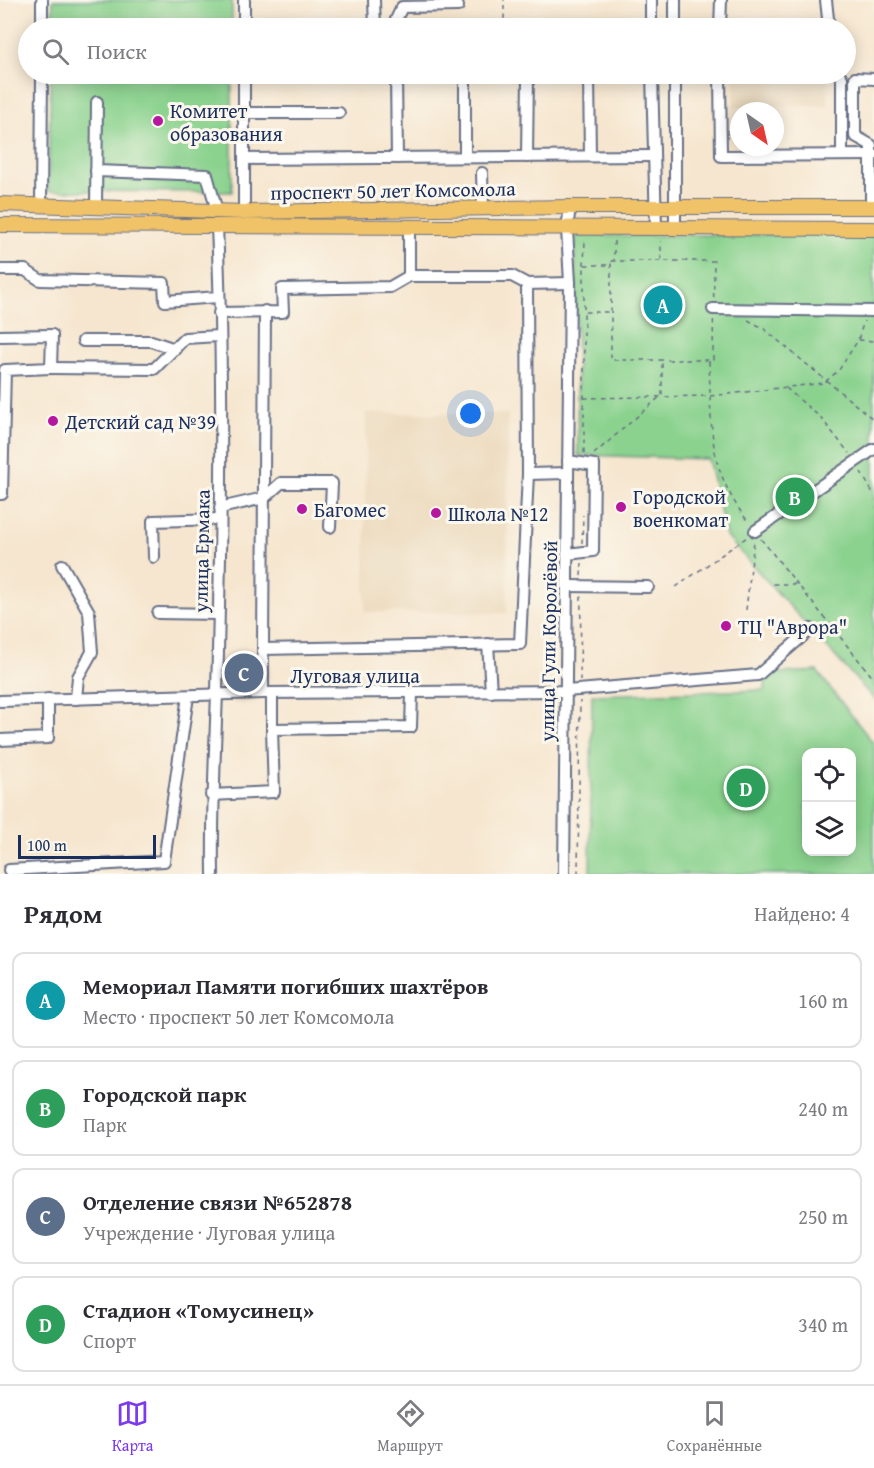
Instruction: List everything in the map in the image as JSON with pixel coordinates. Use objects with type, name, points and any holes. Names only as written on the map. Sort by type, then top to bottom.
[{"type":"main road","name":"проспект 50 лет Комсомола","points":[[0,204],[244,212],[570,207],[872,207]]},
{"type":"main road","points":[[217,211],[217,228]]},
{"type":"main road","name":"проспект 50 лет Комсомола","points":[[0,225],[567,229],[658,234],[675,229],[874,230]]},
{"type":"street","points":[[42,0],[42,18]]},
{"type":"street","points":[[244,0],[244,18]]},
{"type":"street","points":[[374,0],[375,18]]},
{"type":"street","points":[[651,0],[651,18]]},
{"type":"street","points":[[675,0],[675,18]]},
{"type":"street","points":[[720,18],[721,0]]},
{"type":"street","points":[[826,0],[828,18]]},
{"type":"street","points":[[397,18],[402,7],[458,6]]},
{"type":"street","points":[[856,78],[874,79]]},
{"type":"street","points":[[41,206],[42,84]]},
{"type":"street","points":[[244,84],[244,212]]},
{"type":"street","points":[[396,84],[397,158]]},
{"type":"street","points":[[465,84],[465,157]]},
{"type":"street","points":[[527,157],[528,84]]},
{"type":"street","points":[[589,84],[590,156]]},
{"type":"street","points":[[652,84],[655,208],[658,234]]},
{"type":"street","points":[[675,84],[675,229]]},
{"type":"street","points":[[720,84],[721,156],[873,155]]},
{"type":"street","points":[[842,84],[842,155]]},
{"type":"street","points":[[855,84],[855,136],[871,145],[873,155],[872,207]]},
{"type":"street","points":[[96,207],[97,102]]},
{"type":"street","points":[[244,113],[339,113]]},
{"type":"street","points":[[244,159],[654,156]]},
{"type":"street","points":[[96,171],[207,175],[217,211]]},
{"type":"street","points":[[482,173],[483,208]]},
{"type":"street","points":[[567,229],[570,207]]},
{"type":"street","points":[[409,227],[409,276]]},
{"type":"street","name":"улица Ермака","points":[[213,874],[212,795],[217,694],[220,514],[217,228]]},
{"type":"street","name":"улица Гули Королёвой","points":[[564,874],[570,283],[567,229]]},
{"type":"street","points":[[0,270],[25,270],[40,280],[164,283],[165,301],[219,297]]},
{"type":"street","points":[[219,313],[283,312],[282,289],[390,287],[409,276],[512,276],[527,284],[570,283]]},
{"type":"street","points":[[263,650],[520,644],[528,474],[527,284]]},
{"type":"street","points":[[713,309],[870,311]]},
{"type":"street","points":[[212,795],[274,792],[272,729],[263,650],[265,311]]},
{"type":"street","points":[[0,336],[51,335],[51,368]]},
{"type":"street","points":[[0,494],[2,494],[5,370],[154,369],[185,338],[219,336]]},
{"type":"street","points":[[83,341],[151,341],[175,349]]},
{"type":"street","points":[[755,531],[874,449]]},
{"type":"street","points":[[567,554],[593,551],[594,465],[568,461]]},
{"type":"street","points":[[528,474],[568,473]]},
{"type":"street","points":[[154,557],[153,521],[220,514],[264,498],[281,483],[332,483],[330,527]]},
{"type":"street","points":[[62,565],[89,612],[92,652],[78,677],[76,699]]},
{"type":"street","points":[[567,586],[648,586]]},
{"type":"street","points":[[158,613],[218,614]]},
{"type":"street","name":"Луговая улица","points":[[0,701],[268,693],[566,691],[758,675],[811,629]]},
{"type":"street","points":[[488,645],[491,692]]},
{"type":"street","points":[[272,729],[411,728],[412,692]]},
{"type":"street","points":[[9,870],[164,861],[188,696]]},
{"type":"street","points":[[0,740],[48,738],[48,699]]},
{"type":"path","points":[[504,0],[504,18]]},
{"type":"path","points":[[658,234],[661,261]]},
{"type":"path","points":[[584,265],[585,240],[595,240]]},
{"type":"path","points":[[615,262],[614,240],[623,240]]},
{"type":"path","points":[[611,261],[661,261],[714,261],[713,360],[611,360],[611,261]]},
{"type":"path","points":[[583,398],[710,396],[824,383],[839,370],[858,340],[870,311]]},
{"type":"path","points":[[584,312],[611,312]]},
{"type":"path","points":[[746,318],[763,328],[874,420]]},
{"type":"path","points":[[858,340],[874,341]]},
{"type":"path","points":[[584,463],[662,395],[663,360]]},
{"type":"path","points":[[786,388],[821,418],[856,462],[874,495]]},
{"type":"path","points":[[676,587],[755,531]]},
{"type":"path","points":[[746,610],[755,531]]},
{"type":"path","points":[[773,584],[798,584]]},
{"type":"shaded area","points":[[734,84],[827,84],[828,105],[784,106],[784,102],[734,102]]},
{"type":"shaded area","name":"Школа №12","points":[[366,413],[508,414],[507,613],[365,612]]},
{"type":"green space","points":[[53,0],[232,0],[232,18],[52,18]]},
{"type":"green space","points":[[51,84],[232,84],[232,192],[48,191]]},
{"type":"green space","points":[[874,234],[874,699],[726,536],[708,459],[578,455],[575,236]]},
{"type":"green space","points":[[817,671],[874,744],[874,874],[590,874],[592,695],[765,690],[766,674]]},
{"type":"place","name":"Комитет образования","points":[[158,121]]},
{"type":"place","name":"Мемориал Памяти погибших шахтёров","points":[[663,305]]},
{"type":"place","name":"Детский сад №39","points":[[53,421]]},
{"type":"place","name":"Городской парк","points":[[795,497]]},
{"type":"place","name":"Городской военкомат","points":[[621,507]]},
{"type":"place","name":"Багомес","points":[[302,509]]},
{"type":"place","name":"Школа №12","points":[[436,513]]},
{"type":"place","name":"ТЦ \"Аврора\"","points":[[726,626]]},
{"type":"place","name":"Отделение связи №652878","points":[[244,673]]},
{"type":"place","name":"Стадион «Томусинец»","points":[[746,788]]}]
